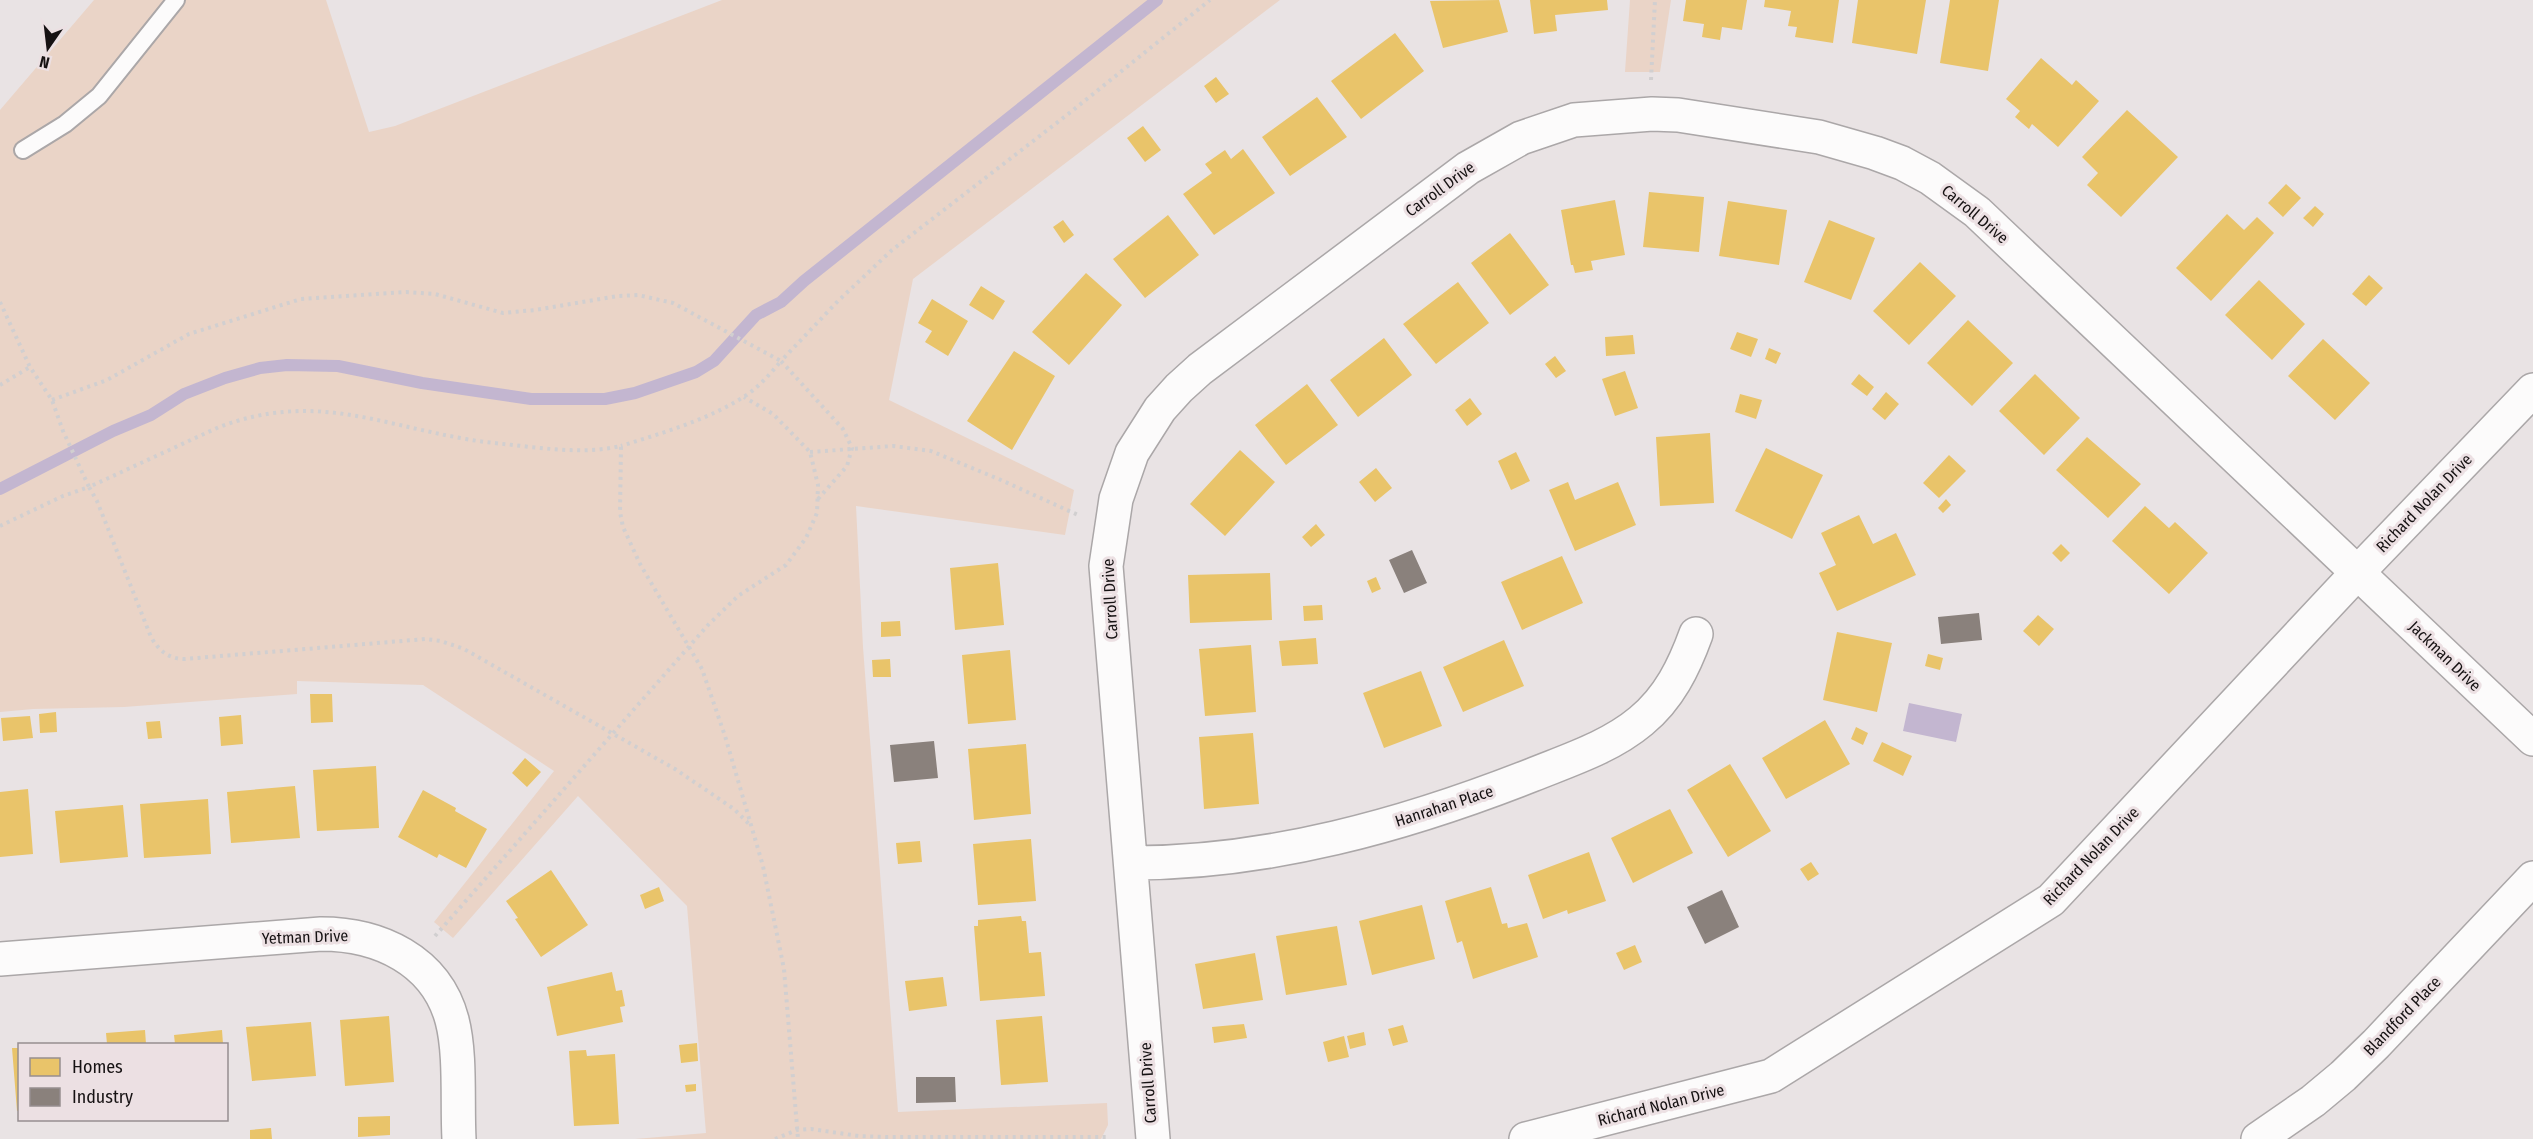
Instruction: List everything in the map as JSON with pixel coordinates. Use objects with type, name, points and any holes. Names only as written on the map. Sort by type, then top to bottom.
[{"type":"street","name":"Carroll Drive","points":[[1153,1139],[1106,566],[1111,522],[1122,478],[1145,429],[1179,388],[1210,362],[1468,168],[1521,138],[1574,120],[1652,114],[1678,115],[1819,137],[1875,153],[1930,178],[1977,212],[2358,572]]},
{"type":"street","name":"Richard Nolan Drive","points":[[1526,1139],[1771,1076],[2051,900],[2358,572],[2533,390]]},
{"type":"street","name":"Jackman Drive","points":[[2358,572],[2533,739]]},
{"type":"street","name":"Hanrahan Place","points":[[1131,863],[1168,863],[1230,857],[1350,834],[1459,803],[1559,764],[1619,737],[1642,720],[1662,700],[1678,676],[1696,633]]},
{"type":"street","name":"Blandford Place","points":[[2258,1139],[2313,1101],[2351,1068],[2533,878]]},
{"type":"street","name":"Yetman Drive","points":[[0,958],[338,934],[369,939],[394,948],[414,961],[432,980],[444,999],[452,1020],[459,1139]]},
{"type":"lane","points":[[23,150],[65,124],[99,96],[176,0]]},
{"type":"path","points":[[0,526],[241,418],[286,410],[334,412],[467,440],[575,450],[600,450],[621,446],[688,422],[744,397],[759,386],[838,301],[892,250],[1072,111],[1210,0]]},
{"type":"path","points":[[1652,114],[1651,51],[1655,0]]},
{"type":"path","points":[[52,400],[107,380],[189,334],[301,299],[406,292],[435,294],[488,310],[511,313],[618,296],[638,295],[673,303],[782,361],[843,429],[852,448],[847,466],[818,499]]},
{"type":"path","points":[[0,302],[30,367],[52,400],[63,431],[88,487],[97,501],[151,637],[159,649],[171,657],[185,659],[426,639],[441,641],[464,649],[700,784],[734,809],[750,825]]},
{"type":"path","points":[[0,385],[30,367]]},
{"type":"path","points":[[414,961],[689,646],[738,596],[775,573],[791,559],[814,525],[818,499],[816,473],[810,452],[773,414],[744,397]]},
{"type":"path","points":[[621,446],[620,512],[622,527],[640,564],[702,669],[763,866],[784,969],[798,1139]]},
{"type":"path","points":[[810,452],[893,446],[931,451],[1074,514],[1111,522]]},
{"type":"path","points":[[775,1139],[797,1130],[811,1129],[859,1136],[888,1137],[1107,1137]]},
{"type":"shaded area","points":[[94,0],[326,0],[369,132],[395,126],[722,0],[1280,0],[913,279],[889,400],[1074,490],[1065,535],[856,506],[863,647],[898,1112],[1107,1103],[1108,1125],[1101,1139],[635,1139],[706,1133],[687,906],[578,796],[453,938],[434,922],[554,771],[423,685],[297,681],[297,694],[124,707],[0,712],[0,110]]},
{"type":"shaded area","points":[[1630,0],[1671,0],[1660,72],[1625,72]]},
{"type":"shaded area","points":[[1909,703],[1962,714],[1956,742],[1903,731]]},
{"type":"building: Homes","points":[[1499,0],[1508,32],[1443,48],[1430,1]]},
{"type":"building: Homes","points":[[1530,0],[1607,0],[1608,10],[1555,15],[1557,31],[1534,34]]},
{"type":"building: Homes","points":[[1686,0],[1747,0],[1742,30],[1722,27],[1720,40],[1702,37],[1704,24],[1683,21]]},
{"type":"building: Homes","points":[[1765,0],[1839,0],[1833,43],[1795,37],[1797,27],[1788,26],[1791,11],[1764,7]]},
{"type":"building: Homes","points":[[1858,0],[1926,0],[1917,54],[1852,43]]},
{"type":"building: Homes","points":[[1950,0],[1999,0],[1988,71],[1940,63]]},
{"type":"building: Homes","points":[[1395,33],[1424,71],[1361,119],[1331,81]]},
{"type":"building: Homes","points":[[2041,58],[2072,85],[2076,80],[2099,101],[2058,147],[2032,124],[2029,129],[2015,117],[2020,111],[2006,99]]},
{"type":"building: Homes","points":[[1216,77],[1229,94],[1216,103],[1204,86]]},
{"type":"building: Homes","points":[[1317,97],[1347,137],[1290,176],[1262,137]]},
{"type":"building: Homes","points":[[2127,110],[2178,157],[2121,217],[2087,185],[2098,173],[2082,157]]},
{"type":"building: Homes","points":[[1143,126],[1161,150],[1145,162],[1127,138]]},
{"type":"building: Homes","points":[[1243,149],[1275,193],[1214,235],[1183,194],[1212,173],[1205,164],[1225,150],[1231,159]]},
{"type":"building: Homes","points":[[2286,184],[2301,198],[2283,217],[2268,203]]},
{"type":"building: Homes","points":[[1649,192],[1704,197],[1699,252],[1643,247]]},
{"type":"building: Homes","points":[[1615,200],[1625,255],[1591,261],[1593,270],[1575,273],[1571,265],[1561,210]]},
{"type":"building: Homes","points":[[1728,201],[1787,210],[1779,265],[1719,256]]},
{"type":"building: Homes","points":[[2315,206],[2324,214],[2313,227],[2303,218]]},
{"type":"building: Homes","points":[[2227,214],[2244,230],[2257,217],[2274,233],[2211,301],[2176,268]]},
{"type":"building: Homes","points":[[1168,215],[1199,255],[1145,298],[1113,259]]},
{"type":"building: Homes","points":[[1063,220],[1074,235],[1064,243],[1053,227]]},
{"type":"building: Homes","points":[[1829,220],[1875,238],[1851,300],[1804,282]]},
{"type":"building: Homes","points":[[1510,233],[1549,285],[1510,315],[1471,263]]},
{"type":"building: Homes","points":[[1920,262],[1956,296],[1909,345],[1873,311]]},
{"type":"building: Homes","points":[[1086,273],[1122,305],[1069,365],[1032,332]]},
{"type":"building: Homes","points":[[2369,275],[2383,288],[2366,306],[2352,294]]},
{"type":"building: Homes","points":[[2259,280],[2305,324],[2272,360],[2225,315]]},
{"type":"building: Homes","points":[[1458,282],[1489,323],[1436,364],[1403,324]]},
{"type":"building: Homes","points":[[981,286],[1005,301],[993,320],[969,305]]},
{"type":"building: Homes","points":[[932,299],[968,321],[948,356],[925,342],[932,331],[918,323]]},
{"type":"building: Homes","points":[[1968,320],[2013,363],[1972,406],[1927,363]]},
{"type":"building: Homes","points":[[1737,332],[1758,339],[1751,357],[1730,349]]},
{"type":"building: Homes","points":[[1633,335],[1635,354],[1606,356],[1605,337]]},
{"type":"building: Homes","points":[[1384,338],[1412,375],[1358,417],[1330,380]]},
{"type":"building: Homes","points":[[2323,339],[2370,383],[2335,420],[2288,376]]},
{"type":"building: Homes","points":[[1769,348],[1781,353],[1776,364],[1765,359]]},
{"type":"building: Homes","points":[[1014,351],[1055,376],[1012,450],[967,421]]},
{"type":"building: Homes","points":[[1555,356],[1566,371],[1556,378],[1545,364]]},
{"type":"building: Homes","points":[[1625,371],[1638,408],[1615,416],[1602,379]]},
{"type":"building: Homes","points":[[1859,374],[1874,387],[1867,396],[1851,384]]},
{"type":"building: Homes","points":[[2035,374],[2080,418],[2044,455],[1999,411]]},
{"type":"building: Homes","points":[[1307,384],[1338,425],[1286,465],[1255,425]]},
{"type":"building: Homes","points":[[1886,392],[1899,404],[1885,420],[1872,409]]},
{"type":"building: Homes","points":[[1740,394],[1762,400],[1756,419],[1735,412]]},
{"type":"building: Homes","points":[[1470,398],[1482,414],[1467,426],[1455,410]]},
{"type":"building: Homes","points":[[1710,433],[1714,503],[1660,506],[1656,437]]},
{"type":"building: Homes","points":[[2087,437],[2141,484],[2108,518],[2056,470]]},
{"type":"building: Homes","points":[[1766,448],[1823,475],[1792,539],[1735,511]]},
{"type":"building: Homes","points":[[1240,450],[1275,482],[1225,536],[1190,504]]},
{"type":"building: Homes","points":[[1516,452],[1530,481],[1511,490],[1498,461]]},
{"type":"building: Homes","points":[[1949,455],[1966,471],[1939,498],[1923,483]]},
{"type":"building: Homes","points":[[1376,468],[1392,488],[1375,502],[1359,482]]},
{"type":"building: Homes","points":[[1568,482],[1575,500],[1618,482],[1636,525],[1575,551],[1549,490]]},
{"type":"building: Homes","points":[[1946,499],[1951,505],[1943,513],[1938,508]]},
{"type":"building: Homes","points":[[2145,506],[2169,528],[2175,522],[2208,553],[2169,594],[2112,541]]},
{"type":"building: Homes","points":[[1859,515],[1873,544],[1896,533],[1916,575],[1837,611],[1819,573],[1836,565],[1821,533]]},
{"type":"building: Homes","points":[[1316,524],[1325,535],[1311,547],[1302,537]]},
{"type":"building: Homes","points":[[2061,544],[2070,553],[2061,562],[2052,553]]},
{"type":"building: Homes","points":[[1562,556],[1583,603],[1522,630],[1501,582]]},
{"type":"building: Homes","points":[[998,563],[1004,625],[955,630],[950,568]]},
{"type":"building: Homes","points":[[1270,573],[1272,620],[1190,623],[1188,575]]},
{"type":"building: Homes","points":[[1376,577],[1381,589],[1372,593],[1367,581]]},
{"type":"building: Homes","points":[[1322,605],[1323,620],[1304,621],[1303,606]]},
{"type":"building: Homes","points":[[2038,615],[2054,629],[2039,646],[2023,631]]},
{"type":"building: Homes","points":[[900,621],[901,636],[881,637],[881,622]]},
{"type":"building: Homes","points":[[1837,632],[1892,643],[1877,712],[1823,700]]},
{"type":"building: Homes","points":[[1316,638],[1318,664],[1282,666],[1279,641]]},
{"type":"building: Homes","points":[[1504,640],[1524,686],[1463,712],[1443,667]]},
{"type":"building: Homes","points":[[1251,645],[1256,712],[1205,716],[1199,649]]},
{"type":"building: Homes","points":[[1010,650],[1016,720],[968,724],[962,655]]},
{"type":"building: Homes","points":[[1928,654],[1943,658],[1940,670],[1925,666]]},
{"type":"building: Homes","points":[[890,659],[891,677],[873,677],[872,660]]},
{"type":"building: Homes","points":[[1421,671],[1442,726],[1384,748],[1363,693]]},
{"type":"building: Homes","points":[[310,694],[332,694],[333,722],[311,723]]},
{"type":"building: Homes","points":[[56,712],[57,732],[40,733],[39,714]]},
{"type":"building: Homes","points":[[241,715],[243,744],[221,746],[219,717]]},
{"type":"building: Homes","points":[[30,716],[33,738],[3,741],[1,718]]},
{"type":"building: Homes","points":[[1825,720],[1850,764],[1786,799],[1762,758]]},
{"type":"building: Homes","points":[[160,721],[162,738],[148,739],[146,722]]},
{"type":"building: Homes","points":[[1856,727],[1868,733],[1863,745],[1851,739]]},
{"type":"building: Homes","points":[[1253,733],[1259,804],[1204,809],[1199,737]]},
{"type":"building: Homes","points":[[1882,742],[1912,756],[1903,776],[1873,761]]},
{"type":"building: Homes","points":[[1026,744],[1031,814],[974,820],[968,749]]},
{"type":"building: Homes","points":[[525,758],[541,772],[527,787],[512,773]]},
{"type":"building: Homes","points":[[1730,764],[1771,831],[1728,857],[1687,790]]},
{"type":"building: Homes","points":[[376,766],[379,828],[317,831],[313,770]]},
{"type":"building: Homes","points":[[295,786],[300,838],[231,843],[227,792]]},
{"type":"building: Homes","points":[[28,789],[33,854],[0,857],[0,792]]},
{"type":"building: Homes","points":[[423,790],[456,808],[455,811],[487,829],[466,868],[439,854],[437,858],[398,837]]},
{"type":"building: Homes","points":[[208,799],[211,854],[144,858],[140,804]]},
{"type":"building: Homes","points":[[123,805],[128,857],[60,863],[55,811]]},
{"type":"building: Homes","points":[[1670,809],[1693,853],[1633,883],[1611,838]]},
{"type":"building: Homes","points":[[1031,839],[1036,901],[978,905],[973,844]]},
{"type":"building: Homes","points":[[920,841],[922,862],[898,864],[896,843]]},
{"type":"building: Homes","points":[[1589,852],[1606,901],[1568,914],[1567,910],[1543,919],[1528,875]]},
{"type":"building: Homes","points":[[1811,862],[1819,874],[1808,881],[1800,869]]},
{"type":"building: Homes","points":[[551,870],[588,925],[541,957],[515,919],[518,918],[506,901]]},
{"type":"building: Homes","points":[[659,887],[664,901],[645,909],[640,895]]},
{"type":"building: Homes","points":[[1491,887],[1502,924],[1507,923],[1508,928],[1527,923],[1538,957],[1473,979],[1462,941],[1457,943],[1445,901]]},
{"type":"building: Homes","points":[[1422,905],[1435,959],[1372,975],[1359,921]]},
{"type":"building: Homes","points":[[1021,916],[1022,921],[1026,921],[1029,953],[1041,952],[1045,996],[980,1001],[974,926],[978,926],[978,920]]},
{"type":"building: Homes","points":[[1337,926],[1347,985],[1286,995],[1276,936]]},
{"type":"building: Homes","points":[[1635,945],[1642,962],[1624,970],[1616,953]]},
{"type":"building: Homes","points":[[1255,953],[1263,1000],[1203,1009],[1195,964]]},
{"type":"building: Homes","points":[[612,972],[616,991],[622,990],[625,1006],[620,1007],[623,1022],[557,1036],[547,987]]},
{"type":"building: Homes","points":[[943,977],[947,1006],[909,1011],[905,981]]},
{"type":"building: Homes","points":[[389,1016],[394,1082],[345,1086],[340,1020]]},
{"type":"building: Homes","points":[[1042,1016],[1048,1082],[1001,1085],[996,1020]]},
{"type":"building: Homes","points":[[311,1022],[316,1076],[252,1081],[246,1027]]},
{"type":"building: Homes","points":[[1244,1024],[1247,1038],[1214,1043],[1212,1027]]},
{"type":"building: Homes","points":[[1403,1025],[1408,1042],[1393,1046],[1388,1029]]},
{"type":"building: Homes","points":[[145,1030],[146,1043],[107,1043],[106,1033]]},
{"type":"building: Homes","points":[[222,1030],[223,1043],[175,1043],[174,1035]]},
{"type":"building: Homes","points":[[1364,1032],[1366,1045],[1350,1049],[1347,1036]]},
{"type":"building: Homes","points":[[1344,1036],[1349,1057],[1328,1062],[1323,1042]]},
{"type":"building: Homes","points":[[697,1043],[698,1061],[681,1063],[679,1045]]},
{"type":"building: Homes","points":[[12,1048],[18,1048],[17,1111]]},
{"type":"building: Homes","points":[[586,1050],[587,1056],[615,1054],[619,1124],[574,1126],[569,1051]]},
{"type":"building: Homes","points":[[696,1084],[696,1091],[686,1092],[685,1085]]},
{"type":"building: Homes","points":[[390,1116],[390,1135],[358,1137],[358,1117]]},
{"type":"building: Homes","points":[[271,1128],[272,1139],[250,1139],[250,1130]]},
{"type":"building: Industry","points":[[1412,550],[1427,583],[1404,593],[1389,560]]},
{"type":"building: Industry","points":[[1979,613],[1982,640],[1941,644],[1938,617]]},
{"type":"building: Industry","points":[[934,741],[938,778],[894,782],[890,745]]},
{"type":"building: Industry","points":[[1722,890],[1739,927],[1705,944],[1687,907]]},
{"type":"building: Industry","points":[[916,1077],[955,1077],[956,1102],[916,1103]]},
{"type":"waterway","points":[[0,489],[113,431],[151,415],[184,394],[225,378],[260,368],[287,365],[338,366],[422,383],[531,399],[605,399],[635,393],[696,372],[714,361],[756,315],[781,302],[804,281],[1157,0]]}]
